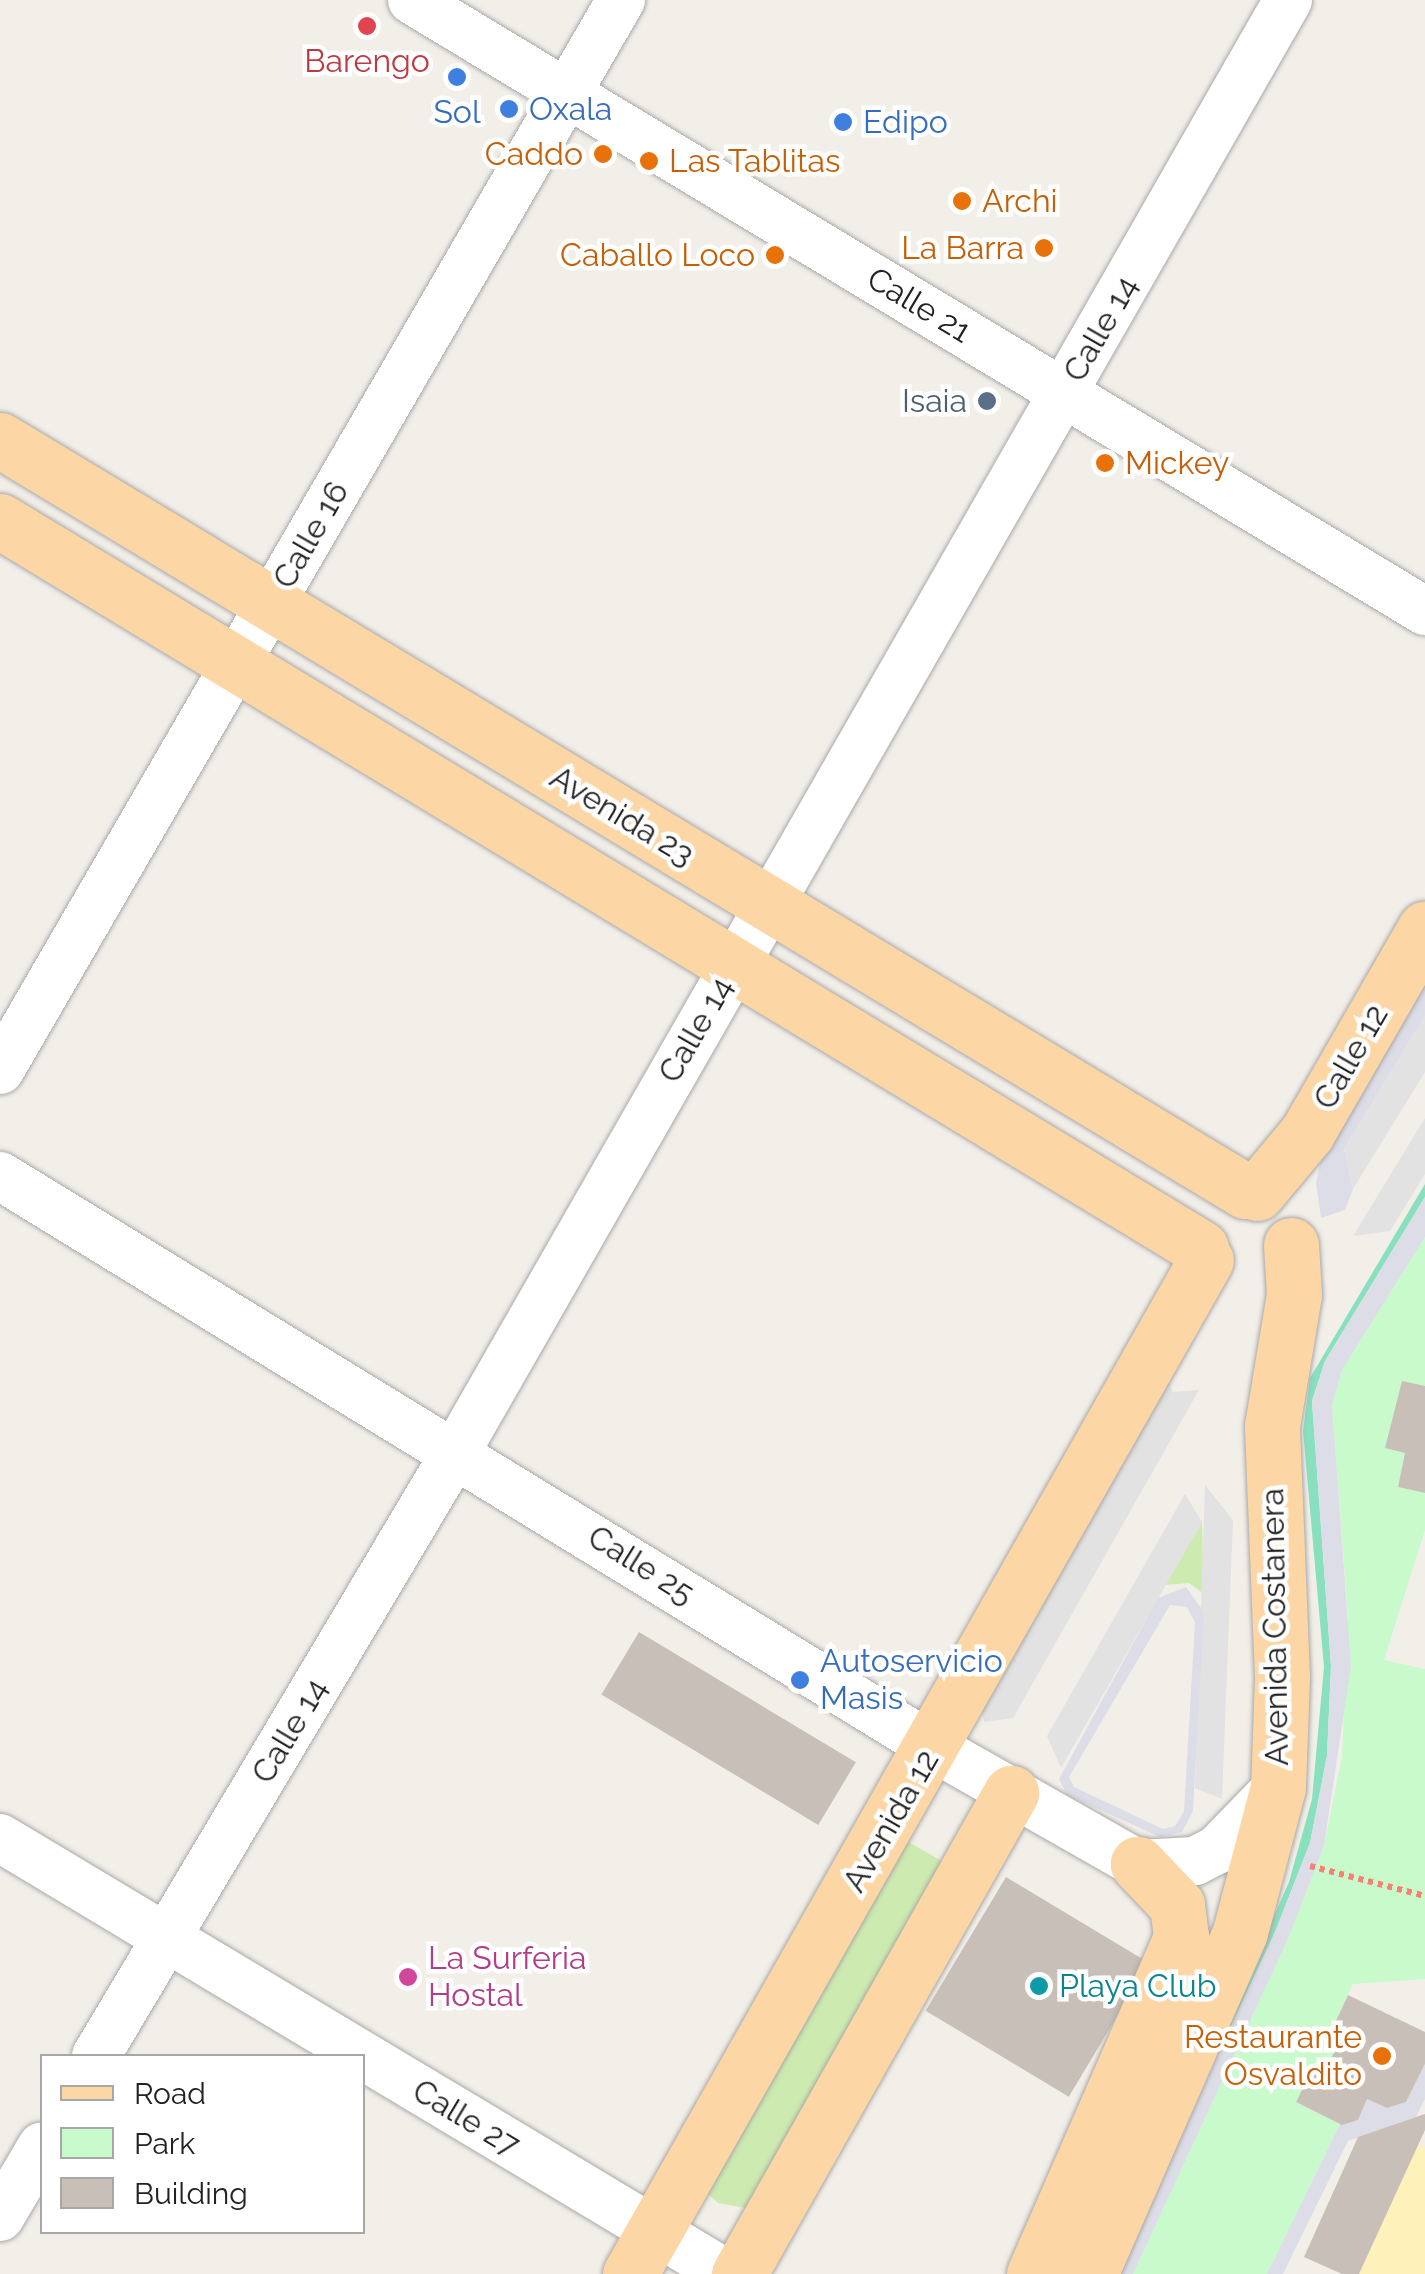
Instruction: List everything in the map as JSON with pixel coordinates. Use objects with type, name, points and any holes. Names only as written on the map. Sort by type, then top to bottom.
[{"type":"main road","name":"Avenida 23","points":[[0,440],[768,904],[1271,1214]]},
{"type":"main road","points":[[0,521],[734,964],[1203,1254],[1226,1279],[1253,1282],[1278,1270],[1271,1214],[1208,1210],[1203,1254]]},
{"type":"main road","name":"Calle 12","points":[[1271,1214],[1307,1133],[1425,929]]},
{"type":"main road","name":"Avenida Costanera","points":[[1090,2274],[1240,1932],[1278,1787],[1282,1677],[1272,1426],[1294,1295],[1271,1214]]},
{"type":"main road","name":"Avenida 12","points":[[642,2253],[934,1748],[1203,1254]]},
{"type":"main road","points":[[739,2274],[1011,1794]]},
{"type":"main road","points":[[1034,2274],[1181,1937],[1177,1905],[1138,1864]]},
{"type":"street","name":"Calle 21","points":[[412,0],[1425,611]]},
{"type":"street","name":"Calle 16","points":[[0,1070],[622,0]]},
{"type":"street","name":"Calle 14","points":[[97,2054],[457,1450],[1288,0]]},
{"type":"street","name":"Calle 25","points":[[0,1176],[457,1450],[934,1748],[1138,1864]]},
{"type":"street","points":[[1138,1864],[1195,1861],[1218,1850],[1278,1787]]},
{"type":"street","name":"Calle 27","points":[[0,1838],[167,1938],[342,2054]]},
{"type":"street","name":"Calle 27","points":[[365,2069],[642,2253],[727,2274]]},
{"type":"street","points":[[0,2217],[40,2149]]},
{"type":"path","points":[[1310,1866],[1425,1896]]},
{"type":"green space","points":[[1425,1184],[1425,1197],[1325,1361],[1312,1401],[1331,1666],[1327,1756],[1310,1843],[1275,1932],[1134,2233],[1289,1882],[1312,1799],[1324,1667],[1303,1431],[1310,1378]]},
{"type":"green space","points":[[1425,1237],[1425,1386],[1402,1381],[1386,1448],[1405,1453],[1398,1487],[1425,1493],[1425,1530],[1384,1660],[1425,1669],[1425,1979],[1353,1984],[1333,2026],[1344,2032],[1322,2077],[1311,2073],[1296,2102],[1340,2124],[1267,2274],[1133,2274],[1288,1939],[1324,1846],[1342,1757],[1348,1616],[1332,1405],[1342,1370]]},
{"type":"green space","points":[[1202,1522],[1204,1594],[1189,1583],[1165,1585]]},
{"type":"green space","points":[[898,1836],[954,1868],[746,2208],[718,2203],[706,2192]]},
{"type":"sand","points":[[1418,2145],[1425,2148],[1425,2274],[1359,2274]]},
{"type":"shaded area","points":[[1425,985],[1425,1016],[1344,1149],[1353,1189],[1345,1210],[1321,1218],[1316,1183],[1322,1155]]},
{"type":"shaded area","points":[[1425,1016],[1425,1072],[1353,1189],[1344,1149]]},
{"type":"shaded area","points":[[1425,1118],[1425,1174],[1390,1231],[1353,1236]]},
{"type":"shaded area","points":[[1425,1197],[1425,1237],[1342,1370],[1332,1405],[1351,1666],[1324,1846],[1288,1939],[1133,2274],[1117,2274],[1275,1932],[1310,1843],[1327,1755],[1331,1666],[1312,1402],[1325,1361]]},
{"type":"shaded area","points":[[1163,1367],[1173,1392],[1199,1390],[1013,1718],[984,1722],[979,1698]]},
{"type":"shaded area","points":[[1205,1485],[1233,1520],[1222,1799],[1195,1788]]},
{"type":"shaded area","points":[[1185,1494],[1202,1522],[1061,1768],[1047,1736]]},
{"type":"shaded area","points":[[1186,1587],[1204,1612],[1193,1811],[1182,1832],[1160,1837],[1067,1795],[1059,1779],[1158,1598]],"holes":[[[1170,1605],[1187,1607],[1195,1622],[1184,1811],[1175,1826],[1163,1829],[1074,1787],[1069,1777]]]},
{"type":"shaded area","points":[[1425,2064],[1425,2099],[1416,2117],[1348,2141],[1283,2274],[1267,2274],[1340,2124],[1358,2120],[1367,2099],[1387,2108],[1406,2102]]},
{"type":"building","points":[[1402,1381],[1425,1386],[1425,1493],[1398,1487],[1405,1453],[1385,1448]]},
{"type":"building","points":[[639,1632],[856,1762],[818,1825],[601,1695]]},
{"type":"building","name":"Playa Club","points":[[1006,1877],[1149,1963],[1069,2097],[926,2011]]},
{"type":"building","points":[[1348,1995],[1425,2032],[1425,2064],[1406,2102],[1387,2108],[1367,2099],[1358,2120],[1342,2125],[1296,2102],[1311,2072],[1322,2077],[1344,2032],[1333,2027]]},
{"type":"building","points":[[1425,2114],[1425,2130],[1359,2274],[1342,2274],[1304,2257],[1358,2137]]},
{"type":"place","name":"Barengo","points":[[367,26]]},
{"type":"place","name":"Sol","points":[[457,77]]},
{"type":"place","name":"Oxala","points":[[509,109]]},
{"type":"place","name":"Edipo","points":[[843,122]]},
{"type":"place","name":"Caddo","points":[[603,154]]},
{"type":"place","name":"Las Tablitas","points":[[649,161]]},
{"type":"place","name":"Archi","points":[[962,201]]},
{"type":"place","name":"La Barra","points":[[1044,248]]},
{"type":"place","name":"Caballo Loco","points":[[775,255]]},
{"type":"place","name":"Isaia","points":[[987,401]]},
{"type":"place","name":"Mickey","points":[[1105,463]]},
{"type":"place","name":"Autoservicio Masis","points":[[800,1680]]},
{"type":"place","name":"La Surferia Hostal","points":[[408,1977]]},
{"type":"place","name":"Playa Club","points":[[1039,1986]]},
{"type":"place","name":"Restaurante Osvaldito","points":[[1382,2056]]}]
